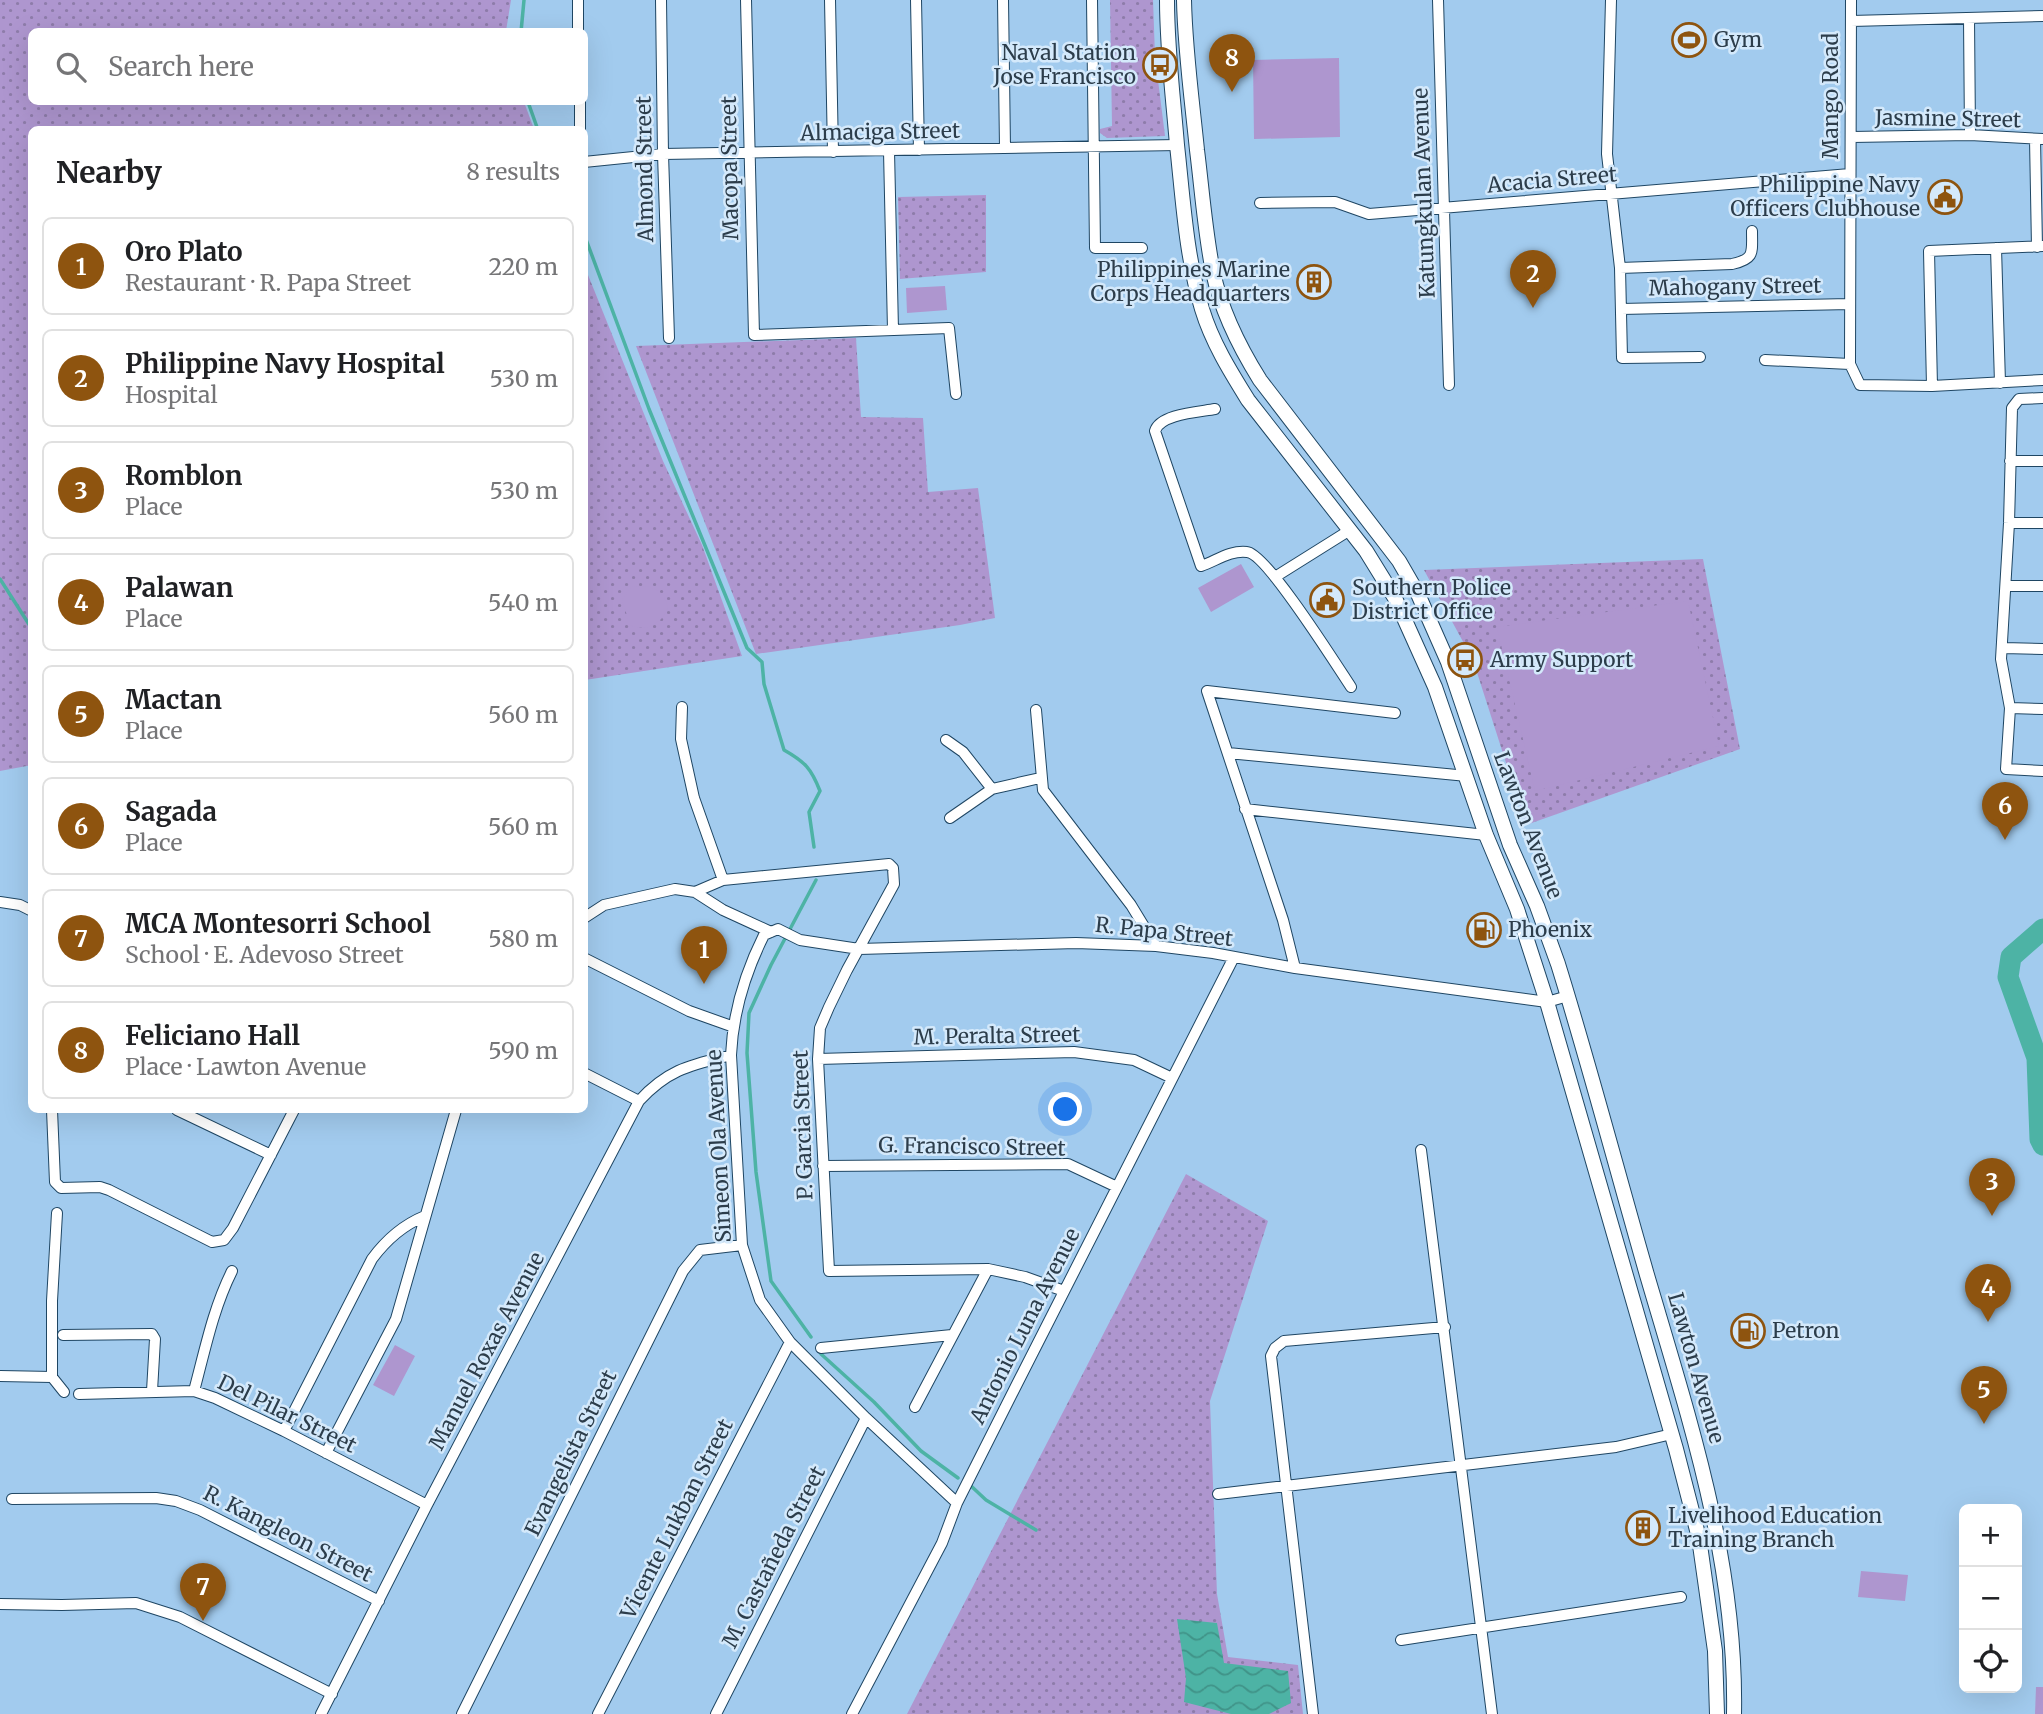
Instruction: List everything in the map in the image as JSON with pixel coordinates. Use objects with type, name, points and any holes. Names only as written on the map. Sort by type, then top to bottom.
[{"type":"main road","name":"Lawton Avenue","points":[[1167,0],[1168,51],[1184,213],[1202,310],[1231,374],[1267,426],[1376,565],[1411,630],[1435,687],[1486,835],[1517,909],[1547,1002],[1672,1434],[1699,1538],[1715,1651],[1717,1714]]},
{"type":"main road","name":"Lawton Avenue","points":[[1184,0],[1186,50],[1207,233],[1214,274],[1228,316],[1246,357],[1260,380],[1385,542],[1418,594],[1448,662],[1510,845],[1537,906],[1568,996],[1696,1443],[1718,1532],[1727,1593],[1734,1714]]},
{"type":"street","points":[[578,0],[578,28]]},
{"type":"street","name":"Almond Street","points":[[662,0],[663,154],[669,338]]},
{"type":"street","name":"Macopa Street","points":[[746,0],[754,335],[893,330]]},
{"type":"street","points":[[830,0],[832,152]]},
{"type":"street","points":[[916,0],[919,150]]},
{"type":"street","points":[[1003,0],[1005,148]]},
{"type":"street","points":[[1092,0],[1095,248],[1142,248]]},
{"type":"street","name":"Katungkulan Avenue","points":[[1438,0],[1449,385]]},
{"type":"street","points":[[1611,0],[1607,153],[1620,268],[1622,358],[1700,357]]},
{"type":"street","name":"Mango Road","points":[[1850,364],[1851,0]]},
{"type":"street","points":[[1851,21],[2043,16]]},
{"type":"street","points":[[1969,18],[1970,135]]},
{"type":"street","points":[[580,105],[580,126]]},
{"type":"street","name":"Jasmine Street","points":[[1852,137],[1970,135],[2039,139]]},
{"type":"street","points":[[1932,386],[1929,251],[2040,247],[2039,139]]},
{"type":"street","name":"Almaciga Street","points":[[588,162],[663,154],[1178,145]]},
{"type":"street","points":[[888,151],[893,330],[949,328],[956,394]]},
{"type":"street","name":"Acacia Street","points":[[1260,203],[1335,202],[1369,214],[1850,174]]},
{"type":"street","points":[[1620,268],[1732,264],[1746,261],[1752,250],[1752,230]]},
{"type":"street","points":[[1996,248],[2000,383]]},
{"type":"street","name":"Mahogany Street","points":[[1621,309],[1850,304]]},
{"type":"street","points":[[1765,360],[1850,364],[1860,385],[1932,386],[2043,380]]},
{"type":"street","points":[[2043,398],[2019,399],[2014,404],[2001,659],[2010,708],[2006,769],[2043,771]]},
{"type":"street","points":[[1215,409],[1164,419],[1154,431],[1200,566],[1233,552],[1249,551],[1258,556],[1351,687]]},
{"type":"street","points":[[2010,461],[2043,461]]},
{"type":"street","points":[[2009,523],[2043,523]]},
{"type":"street","points":[[1275,577],[1350,530]]},
{"type":"street","points":[[2006,586],[2043,586]]},
{"type":"street","points":[[2003,648],[2043,649]]},
{"type":"street","points":[[1295,968],[1283,920],[1207,691],[1395,713]]},
{"type":"street","points":[[682,707],[681,739],[694,798],[723,880]]},
{"type":"street","points":[[2010,708],[2043,709]]},
{"type":"street","points":[[1035,710],[1043,790],[1131,905],[1156,946]]},
{"type":"street","points":[[946,740],[963,752],[992,789]]},
{"type":"street","points":[[1228,752],[1467,776]]},
{"type":"street","points":[[950,818],[992,789],[1040,778]]},
{"type":"street","points":[[1245,809],[1486,835]]},
{"type":"street","name":"P. Garcia Street","points":[[588,915],[604,905],[675,889],[695,892],[723,880],[889,864],[894,873],[894,884],[846,970],[820,1028],[818,1059],[829,1270],[988,1269],[1025,1277],[1063,1291]]},
{"type":"street","name":"R. Papa Street","points":[[695,892],[723,911],[800,940],[859,949],[1076,943],[1156,946],[1547,1002]]},
{"type":"street","points":[[0,902],[28,909]]},
{"type":"street","name":"Simeon Ola Avenue","points":[[775,930],[764,935],[748,966],[734,1027],[732,1055],[742,1245],[760,1300],[790,1342],[957,1503]]},
{"type":"street","name":"Antonio Luna Avenue","points":[[852,1714],[942,1543],[957,1503],[1234,957]]},
{"type":"street","points":[[588,960],[689,1011],[734,1027]]},
{"type":"street","points":[[1547,1002],[1568,996]]},
{"type":"street","name":"M. Peralta Street","points":[[818,1059],[1074,1052],[1134,1060],[1172,1078]]},
{"type":"street","name":"Manuel Roxas Avenue","points":[[321,1714],[427,1505],[639,1101],[655,1083],[680,1068],[732,1055]]},
{"type":"street","points":[[588,1075],[639,1101]]},
{"type":"street","points":[[52,1113],[55,1182],[61,1188],[100,1187],[109,1190],[212,1242],[224,1240],[233,1228],[292,1113]]},
{"type":"street","points":[[183,1113],[271,1155]]},
{"type":"street","points":[[326,1453],[396,1319],[418,1250],[425,1216],[455,1113]]},
{"type":"street","points":[[1421,1150],[1492,1714]]},
{"type":"street","name":"G. Francisco Street","points":[[823,1166],[1068,1164],[1117,1186]]},
{"type":"street","points":[[57,1213],[52,1301],[52,1377],[64,1392]]},
{"type":"street","points":[[284,1432],[372,1259],[409,1223],[425,1216]]},
{"type":"street","name":"Evangelista Street","points":[[462,1714],[683,1271],[700,1250],[742,1245]]},
{"type":"street","points":[[915,1407],[988,1269]]},
{"type":"street","points":[[194,1391],[207,1337],[221,1294],[232,1271]]},
{"type":"street","points":[[1313,1714],[1271,1356],[1275,1348],[1284,1341],[1445,1327]]},
{"type":"street","points":[[63,1335],[152,1334],[155,1339],[152,1391]]},
{"type":"street","points":[[821,1348],[952,1335]]},
{"type":"street","name":"Vicente Lukban Street","points":[[598,1714],[790,1342]]},
{"type":"street","points":[[0,1376],[52,1377]]},
{"type":"street","name":"Del Pilar Street","points":[[79,1394],[194,1391],[215,1398],[427,1505]]},
{"type":"street","name":"M. Castañeda Street","points":[[716,1714],[866,1418]]},
{"type":"street","points":[[1218,1494],[1616,1447],[1672,1434]]},
{"type":"street","name":"R. Kangleon Street","points":[[12,1499],[156,1498],[176,1501],[200,1510],[379,1601]]},
{"type":"street","points":[[1401,1640],[1681,1597]]},
{"type":"street","points":[[0,1604],[136,1603],[157,1608],[180,1617],[331,1694]]},
{"type":"shaded area","points":[[0,0],[511,0],[506,28],[28,28],[28,105],[525,105],[533,126],[28,126],[28,766],[0,771]]},
{"type":"shaded area","points":[[1110,0],[1153,0],[1155,56],[1165,136],[1107,138],[1100,133],[1100,129],[1112,126]]},
{"type":"shaded area","points":[[1339,58],[1340,137],[1254,139],[1253,60]]},
{"type":"shaded area","points":[[986,195],[986,272],[900,279],[898,197]]},
{"type":"shaded area","points":[[588,275],[663,461],[702,545],[742,656],[588,680]]},
{"type":"shaded area","points":[[945,286],[947,310],[907,313],[906,288]]},
{"type":"shaded area","points":[[856,338],[861,417],[923,418],[928,492],[978,488],[995,618],[756,654],[636,346]]},
{"type":"shaded area","points":[[1703,559],[1740,749],[1526,825],[1473,660],[1424,570]]},
{"type":"shaded area","points":[[1241,564],[1254,587],[1211,612],[1198,588]]},
{"type":"shaded area","points":[[643,586],[660,592],[668,607],[658,622],[642,628],[630,625],[622,600],[631,587]]},
{"type":"shaded area","points":[[1688,601],[1719,746],[1535,791],[1497,627]]},
{"type":"shaded area","points":[[1186,1174],[1268,1221],[1210,1401],[1217,1594],[1228,1657],[1298,1665],[1303,1714],[907,1714]]},
{"type":"shaded area","points":[[395,1345],[415,1356],[394,1396],[373,1385]]},
{"type":"shaded area","points":[[1861,1571],[1908,1575],[1905,1601],[1858,1597]]},
{"type":"shaded area","points":[[2036,1687],[2043,1687],[2043,1714],[2035,1714]]},
{"type":"water","points":[[1177,1619],[1217,1623],[1224,1663],[1288,1671],[1291,1703],[1269,1714],[1231,1714],[1184,1702],[1186,1678]]},
{"type":"waterway","points":[[521,28],[524,0]]},
{"type":"waterway","points":[[529,105],[537,126]]},
{"type":"waterway","points":[[588,245],[649,409],[747,648],[762,662],[764,684],[784,750],[806,766],[820,791],[809,812],[814,847]]},
{"type":"waterway","points":[[0,579],[28,623]]},
{"type":"waterway","points":[[811,1337],[771,1281],[756,1172],[747,1053],[749,1013],[816,880]]},
{"type":"waterway","points":[[2043,929],[2011,957],[2008,977],[2037,1058],[2040,1139],[2043,1145]]},
{"type":"waterway","points":[[821,1354],[874,1402],[921,1451],[958,1478]]},
{"type":"waterway","points":[[970,1485],[986,1500],[1036,1530]]},
{"type":"place","name":"Gym","points":[[1689,40]]},
{"type":"place","name":"Naval Station Jose Francisco","points":[[1160,65]]},
{"type":"place","name":"Feliciano Hall","points":[[1232,92]]},
{"type":"place","name":"Philippine Navy Officers Clubhouse","points":[[1945,197]]},
{"type":"place","name":"Philippines Marine Corps Headquarters","points":[[1314,282]]},
{"type":"place","name":"Philippine Navy Hospital","points":[[1533,308]]},
{"type":"place","name":"Southern Police District Office","points":[[1327,600]]},
{"type":"place","name":"Army Support","points":[[1465,660]]},
{"type":"place","name":"Sagada","points":[[2005,840]]},
{"type":"place","name":"Phoenix","points":[[1484,930]]},
{"type":"place","name":"Oro Plato","points":[[704,984]]},
{"type":"place","name":"Romblon","points":[[1992,1216]]},
{"type":"place","name":"Palawan","points":[[1988,1322]]},
{"type":"place","name":"Petron","points":[[1748,1331]]},
{"type":"place","name":"Mactan","points":[[1984,1424]]},
{"type":"place","name":"Livelihood Education Training Branch","points":[[1643,1528]]},
{"type":"place","name":"MCA Montesorri School","points":[[203,1621]]}]
